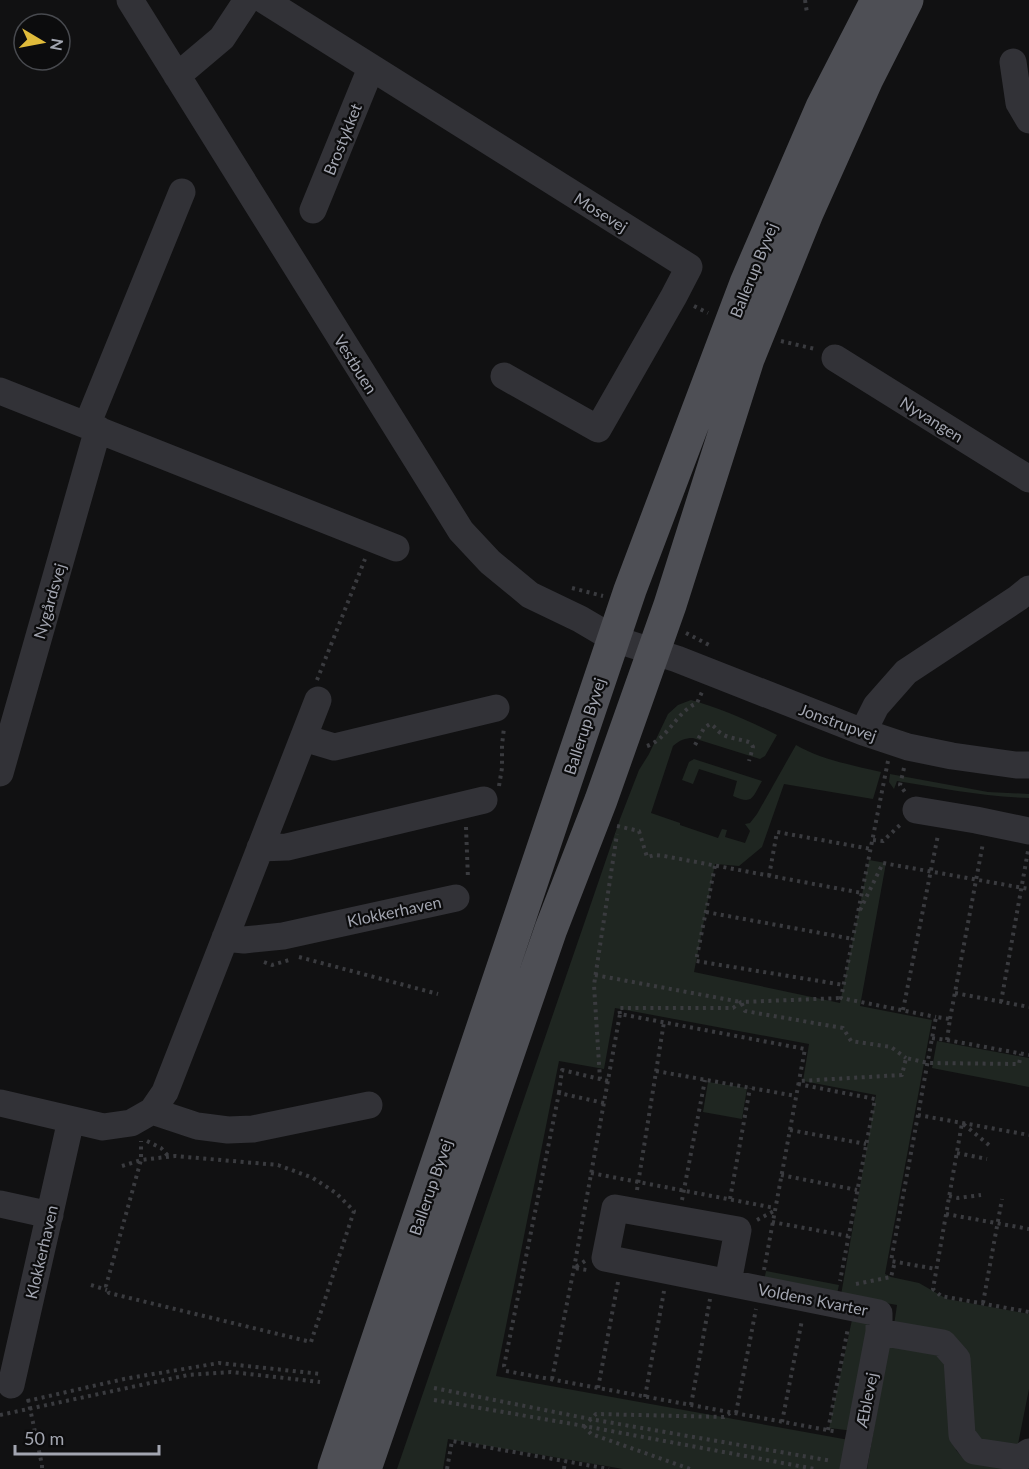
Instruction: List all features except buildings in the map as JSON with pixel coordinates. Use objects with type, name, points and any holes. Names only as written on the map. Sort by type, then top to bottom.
[{"type":"main road","name":"Ballerup Byvej","points":[[334,1469],[634,579],[746,283],[822,108],[877,0]]},
{"type":"main road","name":"Ballerup Byvej","points":[[365,1469],[551,929],[601,800],[674,594],[748,358],[811,202],[867,79],[907,0]]},
{"type":"street","name":"Vestbuen","points":[[130,0],[461,531],[490,562],[530,595],[580,619],[614,639],[654,652]]},
{"type":"street","points":[[177,76],[222,38],[247,0]]},
{"type":"street","name":"Mosevej","points":[[264,0],[689,267],[598,429],[504,376]]},
{"type":"street","points":[[1013,62],[1019,103],[1029,120]]},
{"type":"street","name":"Brostykket","points":[[313,210],[371,68]]},
{"type":"street","name":"Nygårdsvej","points":[[0,772],[92,427],[182,192]]},
{"type":"street","name":"Nyvangen","points":[[835,358],[1029,479]]},
{"type":"street","points":[[0,391],[385,543]]},
{"type":"street","points":[[863,732],[876,706],[906,672],[1029,589]]},
{"type":"street","name":"Jonstrupvej","points":[[654,652],[900,744],[952,756],[1029,765]]},
{"type":"street","points":[[0,1103],[103,1127],[131,1123],[152,1111],[165,1092],[318,700]]},
{"type":"street","points":[[304,738],[334,747],[496,708]]},
{"type":"street","points":[[260,848],[287,847],[475,802]]},
{"type":"street","points":[[916,810],[1029,831]]},
{"type":"street","name":"Klokkerhaven","points":[[225,938],[244,940],[283,936],[456,898]]},
{"type":"street","points":[[152,1111],[197,1126],[228,1131],[253,1129],[369,1105]]},
{"type":"street","name":"Klokkerhaven","points":[[15,1394],[71,1120]]},
{"type":"street","points":[[0,1204],[50,1215]]},
{"type":"street","points":[[622,1261],[605,1258],[615,1208],[738,1230],[721,1281]]},
{"type":"street","name":"Voldens Kvarter","points":[[622,1261],[879,1312],[879,1332]]},
{"type":"street","points":[[879,1332],[943,1343],[957,1359],[963,1435],[974,1451],[1020,1458],[1029,1452]]},
{"type":"street","name":"Æblevej","points":[[851,1453],[879,1332]]},
{"type":"path","points":[[805,0],[807,13]]},
{"type":"path","points":[[786,343],[810,348]]},
{"type":"path","points":[[318,700],[317,681],[385,543]]},
{"type":"path","points":[[643,747],[661,738],[685,711],[697,703],[711,672]]},
{"type":"path","points":[[456,898],[465,893],[468,883],[475,802],[499,789],[503,733],[507,720],[505,705],[496,708]]},
{"type":"path","points":[[694,744],[704,728],[710,724],[715,726],[719,733],[751,742],[753,747],[749,762]]},
{"type":"path","points":[[873,840],[883,841],[916,810],[900,785],[900,744]]},
{"type":"path","points":[[841,998],[873,840],[900,744]]},
{"type":"path","points":[[903,1010],[942,814]]},
{"type":"path","points":[[947,1040],[987,822]]},
{"type":"path","points":[[600,1079],[594,985],[616,826],[639,831],[647,857],[664,856],[862,893]]},
{"type":"path","points":[[769,876],[777,832],[871,849]]},
{"type":"path","points":[[1001,1002],[1029,847]]},
{"type":"path","points":[[858,916],[883,862],[1029,889]]},
{"type":"path","points":[[715,866],[696,961],[844,985]]},
{"type":"path","points":[[706,912],[853,939]]},
{"type":"path","points":[[262,961],[272,964],[300,957],[438,994]]},
{"type":"path","points":[[595,975],[741,1002],[841,998],[950,1019]]},
{"type":"path","points":[[956,993],[1029,1007]]},
{"type":"path","points":[[552,1379],[608,1081],[620,1014],[619,1008],[733,1008],[741,1002]]},
{"type":"path","points":[[741,1002],[745,1011],[843,1028],[851,1041],[891,1047],[906,1058],[928,1063],[1019,1064],[1021,1054]]},
{"type":"path","points":[[620,1014],[805,1049],[736,1413]]},
{"type":"path","points":[[936,1017],[891,1261],[936,1269]]},
{"type":"path","points":[[634,1212],[664,1022]]},
{"type":"path","points":[[932,1038],[1029,1055]]},
{"type":"path","points":[[798,1082],[902,1076],[906,1058]]},
{"type":"path","points":[[608,1081],[562,1070],[504,1366],[506,1371],[828,1430],[851,1453]]},
{"type":"path","points":[[656,1071],[796,1096]]},
{"type":"path","points":[[684,1191],[705,1080]]},
{"type":"path","points":[[798,1082],[875,1099],[840,1281]]},
{"type":"path","points":[[730,1199],[750,1088]]},
{"type":"path","points":[[559,1093],[604,1102]]},
{"type":"path","points":[[918,1115],[1029,1135]]},
{"type":"path","points":[[962,1124],[989,1145]]},
{"type":"path","points":[[962,1124],[933,1289],[940,1296],[1029,1312]]},
{"type":"path","points":[[790,1130],[866,1144]]},
{"type":"path","points":[[141,1137],[161,1148],[169,1157]]},
{"type":"path","points":[[957,1153],[987,1159]]},
{"type":"path","points":[[91,1285],[107,1290],[109,1293],[311,1342],[354,1211],[336,1192],[313,1178],[278,1165],[175,1156],[141,1160],[122,1166]]},
{"type":"path","points":[[107,1290],[106,1286],[141,1160]]},
{"type":"path","points":[[591,1173],[775,1208]]},
{"type":"path","points":[[781,1175],[857,1190]]},
{"type":"path","points":[[949,1196],[958,1198],[981,1195]]},
{"type":"path","points":[[983,1303],[1002,1198]]},
{"type":"path","points":[[946,1214],[1029,1228]]},
{"type":"path","points":[[772,1222],[849,1236]]},
{"type":"path","points":[[598,1388],[622,1261]]},
{"type":"path","points":[[850,1285],[891,1277],[895,1262]]},
{"type":"path","points":[[645,1396],[668,1270]]},
{"type":"path","points":[[691,1405],[721,1281]]},
{"type":"path","points":[[782,1422],[806,1298]]},
{"type":"path","points":[[828,1430],[849,1318]]},
{"type":"path","points":[[15,1394],[219,1363],[321,1374]]},
{"type":"path","points":[[0,1415],[188,1375],[231,1372],[320,1382]]},
{"type":"path","points":[[434,1388],[590,1419],[851,1453]]},
{"type":"path","points":[[434,1400],[584,1425],[815,1469]]},
{"type":"path","points":[[30,1408],[42,1469]]},
{"type":"path","points":[[584,1425],[596,1414],[724,1417],[730,1412]]},
{"type":"path","points":[[584,1425],[591,1434],[690,1469]]},
{"type":"path","points":[[447,1469],[452,1441],[609,1469]]},
{"type":"path","points":[[564,1469],[565,1461]]},
{"type":"shaded area","points":[[691,700],[735,715],[777,735],[765,756],[760,759],[693,738],[687,738],[673,746],[651,813],[680,823],[680,825],[718,838],[722,829],[727,830],[725,837],[745,843],[750,831],[745,824],[750,823],[757,814],[796,745],[826,758],[881,772],[873,799],[784,784],[762,847],[739,866],[715,864],[694,972],[840,1003],[869,860],[886,863],[860,1006],[932,1020],[885,1274],[919,1283],[947,1299],[1029,1314],[1029,1389],[1017,1449],[976,1442],[965,1361],[894,1325],[897,1305],[841,1295],[876,1095],[803,1081],[809,1044],[615,1008],[604,1069],[559,1061],[496,1376],[849,1440],[844,1469],[623,1469],[448,1439],[443,1469],[397,1469],[620,819],[639,770],[668,714],[678,705]]},
{"type":"shaded area","points":[[694,759],[762,781],[754,796],[745,800],[733,796],[737,781],[699,769],[693,784],[682,780],[689,762]]},
{"type":"shaded area","points":[[890,774],[988,792],[1029,794],[1029,798],[980,794],[897,781],[894,789],[889,782]]},
{"type":"shaded area","points":[[937,1041],[1029,1058],[1029,1087],[932,1068]]},
{"type":"shaded area","points":[[708,1082],[747,1088],[742,1119],[703,1112]]},
{"type":"shaded area","points":[[766,1271],[839,1285],[837,1294],[764,1281]]},
{"type":"shaded area","points":[[853,1315],[869,1321],[854,1431],[829,1428]]},
{"type":"shaded area","points":[[892,1345],[939,1351],[947,1361],[956,1450],[962,1457],[1019,1469],[867,1469],[888,1348]]}]
